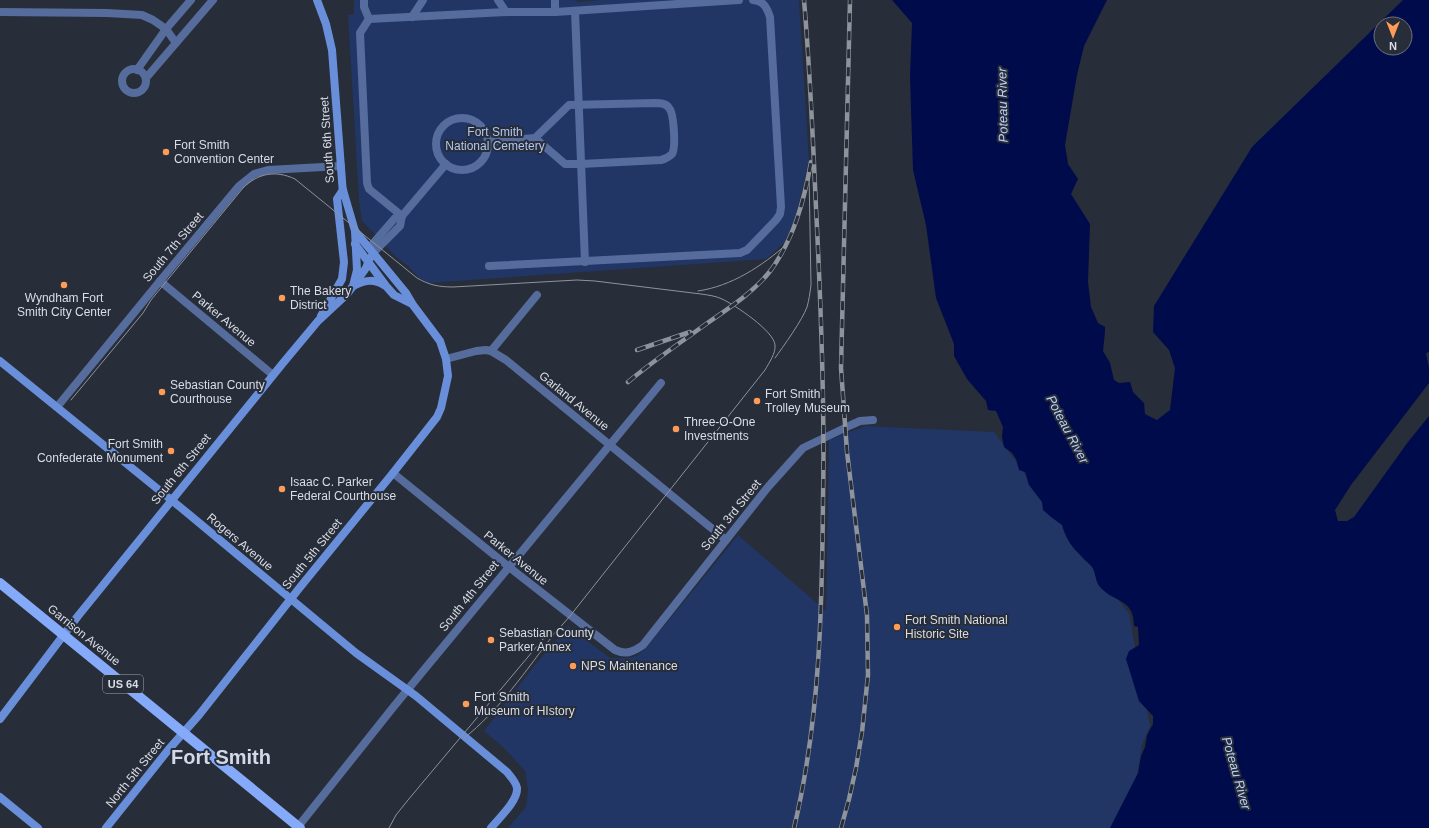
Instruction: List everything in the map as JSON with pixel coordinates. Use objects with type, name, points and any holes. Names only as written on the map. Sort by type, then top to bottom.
[{"type":"main road","name":"Garrison Avenue","points":[[0,583],[298,828]]},
{"type":"street","points":[[137,70],[166,29],[192,0]]},
{"type":"street","points":[[146,78],[144,74],[137,70],[126,73],[122,82],[124,89],[129,92],[138,93],[145,86],[146,78],[213,0]]},
{"type":"street","name":"South 6th Street","points":[[0,719],[64,635],[171,500],[318,320],[342,279],[344,262],[337,199],[343,190],[332,45],[317,0]]},
{"type":"street","points":[[364,0],[364,7],[369,19]]},
{"type":"street","points":[[412,17],[423,0]]},
{"type":"street","points":[[498,0],[506,12]]},
{"type":"street","points":[[555,0],[555,12]]},
{"type":"street","points":[[369,19],[506,12],[575,11],[740,0]]},
{"type":"street","points":[[489,266],[740,253],[747,250],[780,214],[781,207],[770,17],[763,4],[753,0]]},
{"type":"street","points":[[575,11],[585,262]]},
{"type":"street","points":[[0,12],[102,13],[146,16],[166,29],[176,43]]},
{"type":"street","points":[[369,19],[360,33],[367,183],[370,189],[402,216]]},
{"type":"street","points":[[488,142],[535,138],[569,105],[663,103],[669,106],[672,113],[674,149],[672,154],[661,160],[565,164],[535,138]]},
{"type":"street","points":[[458,118],[466,118],[473,120],[484,129],[488,142],[488,149],[485,157],[480,163],[460,170],[446,164],[440,157],[436,144],[441,129],[450,121],[458,118]]},
{"type":"street","points":[[353,286],[366,268],[371,250],[400,226],[402,216],[446,164]]},
{"type":"street","name":"South 7th Street","points":[[57,407],[239,186],[254,174],[268,170],[341,166]]},
{"type":"street","points":[[343,190],[355,231],[406,293],[413,305],[440,341],[446,359],[476,351],[491,351],[537,295]]},
{"type":"street","points":[[343,190],[342,202],[346,221],[356,245],[394,295],[413,305]]},
{"type":"street","name":"South 6th Street","points":[[318,320],[339,302],[353,286],[357,270],[355,231]]},
{"type":"street","name":"Parker Avenue","points":[[160,281],[273,375]]},
{"type":"street","points":[[353,286],[364,281],[380,282],[386,286]]},
{"type":"street","name":"Garland Avenue","points":[[491,351],[506,360],[726,540]]},
{"type":"street","name":"South 5th Street","points":[[184,734],[437,417],[441,408],[448,376],[446,359]]},
{"type":"street","name":"Rogers Avenue","points":[[0,361],[171,500],[290,600],[356,653],[407,691],[507,772],[513,779],[517,788],[515,797],[512,803],[491,828]]},
{"type":"street","name":"South 4th Street","points":[[298,828],[407,691],[661,383]]},
{"type":"street","name":"South 3rd Street","points":[[628,653],[643,645],[768,487],[803,448],[860,421],[872,420]]},
{"type":"street","name":"Parker Avenue","points":[[393,473],[615,650],[621,653],[628,653]]},
{"type":"street","name":"North 5th Street","points":[[106,828],[169,749],[184,734]]},
{"type":"street","points":[[0,797],[38,828]]},
{"type":"green space","name":"Fort Smith National Cemetery","points":[[354,0],[574,0],[579,2],[600,0],[799,0],[809,160],[795,220],[784,243],[766,259],[428,283],[419,278],[408,266],[395,256],[362,221],[359,201],[348,15],[354,14]]},
{"type":"green space","name":"Fort Smith National Historic Site","points":[[866,426],[994,432],[1129,614],[1150,726],[1142,745],[1137,776],[1110,828],[508,828],[526,807],[528,790],[525,771],[505,749],[484,731],[535,665],[568,626],[610,658],[630,658],[638,655],[647,647],[738,535],[826,611],[829,440]]},
{"type":"water","name":"Poteau River","points":[[892,0],[1107,0],[1084,46],[1077,75],[1065,145],[1068,164],[1078,179],[1071,194],[1090,224],[1088,282],[1091,307],[1098,323],[1105,327],[1103,351],[1110,363],[1114,380],[1119,383],[1130,382],[1133,392],[1144,403],[1145,414],[1157,420],[1170,410],[1175,368],[1169,350],[1153,332],[1154,306],[1252,147],[1373,29],[1373,56],[1413,56],[1413,16],[1387,16],[1403,0],[1429,0],[1429,352],[1426,353],[1429,368],[1429,383],[1351,485],[1335,510],[1338,521],[1347,521],[1354,517],[1408,442],[1429,416],[1429,828],[1110,828],[1138,773],[1147,735],[1153,724],[1153,716],[1139,701],[1126,659],[1129,651],[1139,645],[1138,627],[1134,626],[1131,610],[1100,587],[1092,567],[1067,538],[1062,525],[1043,510],[1042,502],[1029,485],[1025,472],[1019,470],[1016,459],[1012,453],[1004,447],[1002,437],[1003,427],[996,411],[988,410],[986,401],[967,379],[954,356],[954,344],[936,298],[926,225],[913,170],[910,77],[912,23]]},
{"type":"tram line","points":[[775,358],[801,318],[807,307],[809,299],[811,285],[809,173]]},
{"type":"tram line","points":[[71,400],[243,188],[255,179],[268,174],[281,174],[295,179],[417,278],[430,284],[453,287],[577,280],[715,296],[728,302],[753,319],[773,339],[775,348],[772,358],[765,370],[570,616],[556,632],[543,639],[408,800],[396,815],[389,828]]},
{"type":"tram line","points":[[698,291],[723,285],[735,280],[757,267],[787,244]]},
{"type":"tram line","points":[[464,738],[489,716],[554,634]]},
{"type":"railway","points":[[794,828],[803,787],[814,706],[818,665],[822,583],[822,354],[811,104],[804,0]]},
{"type":"railway","points":[[841,828],[856,768],[862,732],[868,675],[867,615],[847,452],[841,368],[850,0]]},
{"type":"railway","points":[[628,382],[657,359],[741,299],[771,270],[786,245],[797,219],[811,162]]},
{"type":"railway","points":[[637,350],[690,332]]},
{"type":"place","name":"Fort Smith Convention Center","points":[[166,152]]},
{"type":"place","name":"Wyndham Fort Smith City Center","points":[[64,285]]},
{"type":"place","name":"The Bakery District","points":[[282,298]]},
{"type":"place","name":"Sebastian County Courthouse","points":[[162,392]]},
{"type":"place","name":"Fort Smith Trolley Museum","points":[[757,401]]},
{"type":"place","name":"Three-O-One Investments","points":[[676,429]]},
{"type":"place","name":"Fort Smith Confederate Monument","points":[[171,451]]},
{"type":"place","name":"Isaac C. Parker Federal Courthouse","points":[[282,489]]},
{"type":"place","name":"Fort Smith National Historic Site","points":[[897,627]]},
{"type":"place","name":"Sebastian County Parker Annex","points":[[491,640]]},
{"type":"place","name":"NPS Maintenance","points":[[573,666]]},
{"type":"place","name":"Fort Smith Museum of HIstory","points":[[466,704]]},
{"type":"district","name":"Fort Smith","points":[[221,757]]}]
